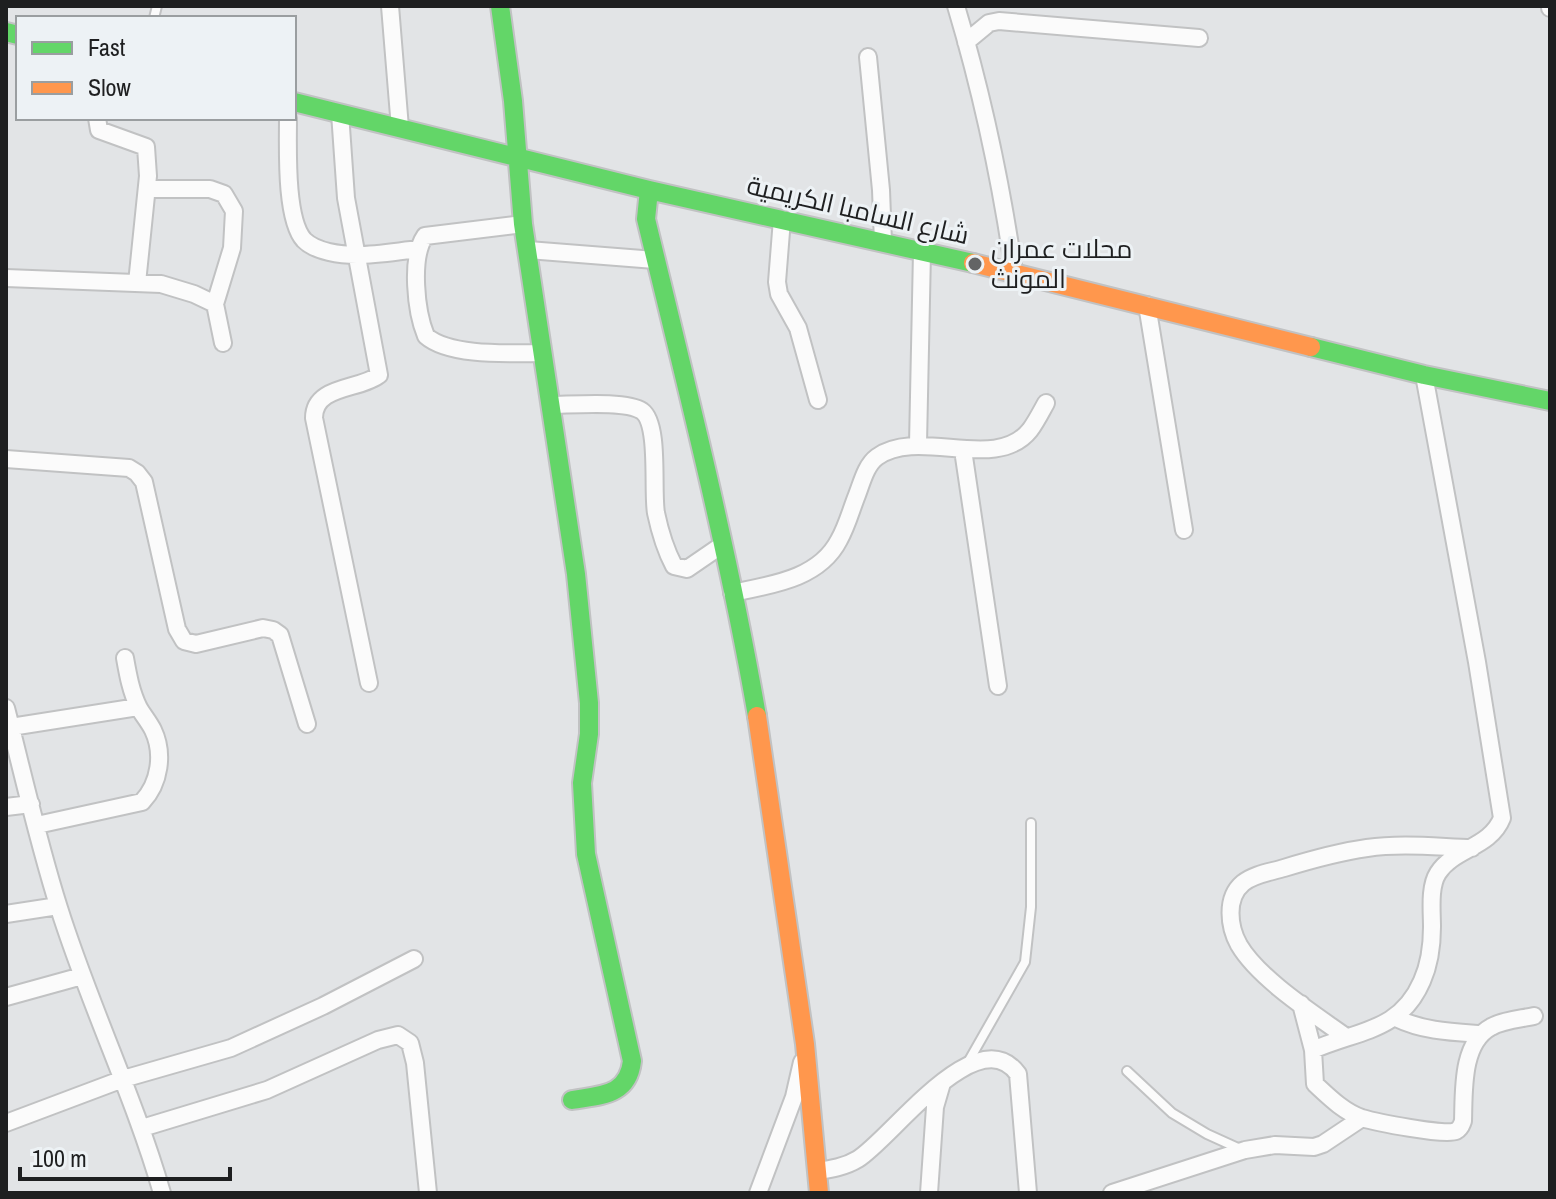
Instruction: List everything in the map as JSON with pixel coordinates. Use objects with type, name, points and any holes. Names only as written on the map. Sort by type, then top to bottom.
[{"type":"street","points":[[390,6],[400,128]]},
{"type":"street","points":[[500,6],[523,224],[576,574],[589,703],[589,734],[582,783],[585,846],[632,1061],[630,1078],[622,1088],[572,1100]]},
{"type":"street","points":[[956,6],[1006,219],[1014,272]]},
{"type":"street","points":[[966,42],[989,23],[999,21],[1199,38]]},
{"type":"street","points":[[868,57],[883,242]]},
{"type":"street","name":"شارع السامبا الكريمية","points":[[296,102],[649,190],[1014,272],[1424,375],[1550,401]]},
{"type":"street","points":[[340,113],[346,198],[379,375],[321,399],[314,410],[314,418],[369,683]]},
{"type":"street","points":[[97,120],[99,130],[146,147],[147,189],[137,283]]},
{"type":"street","points":[[288,120],[289,172],[297,229],[311,246],[355,255],[419,249]]},
{"type":"street","points":[[147,189],[210,189],[224,194],[234,211],[232,248],[215,304],[223,343]]},
{"type":"street","points":[[649,190],[646,219],[696,425],[746,653],[766,766],[805,1044],[819,1193]]},
{"type":"street","points":[[782,219],[778,288],[798,328],[818,400]]},
{"type":"street","points":[[523,224],[429,235],[422,240],[417,270],[418,303],[426,336],[433,342],[483,352],[543,353]]},
{"type":"street","points":[[528,250],[655,260]]},
{"type":"street","points":[[918,444],[922,252]]},
{"type":"street","points":[[6,278],[161,284],[215,304]]},
{"type":"street","points":[[1147,305],[1184,530]]},
{"type":"street","points":[[1313,1050],[1396,1018],[1415,996],[1431,954],[1434,880],[1444,866],[1492,835],[1502,818],[1424,375]]},
{"type":"street","points":[[732,593],[796,577],[828,557],[839,542],[871,463],[878,456],[918,444],[963,450],[992,448],[1020,439],[1030,430],[1046,403]]},
{"type":"street","points":[[550,405],[631,407],[642,411],[649,420],[652,433],[656,512],[665,548],[674,566],[687,569],[722,545]]},
{"type":"street","points":[[963,450],[998,686]]},
{"type":"street","points":[[6,459],[129,468],[137,473],[144,482],[177,629],[184,641],[196,644],[263,628],[273,630],[280,635],[307,724]]},
{"type":"street","points":[[37,825],[142,802],[148,795],[157,777],[160,755],[154,731],[138,707],[130,685],[125,658]]},
{"type":"street","points":[[11,727],[138,707]]},
{"type":"street","points":[[6,708],[58,906],[142,1128],[162,1193]]},
{"type":"street","points":[[6,807],[31,804]]},
{"type":"street","points":[[1346,1037],[1251,961],[1233,933],[1230,921],[1236,892],[1244,882],[1256,876],[1366,848],[1473,848]]},
{"type":"street","points":[[6,914],[58,906]]},
{"type":"street","points":[[6,1123],[123,1079],[231,1048],[323,1006],[414,959]]},
{"type":"street","points":[[6,997],[82,976]]},
{"type":"street","points":[[1301,1004],[1313,1050],[1315,1084],[1335,1103],[1362,1118],[1418,1130],[1452,1132],[1459,1129],[1463,1121],[1467,1068],[1480,1034],[1493,1025],[1534,1016]]},
{"type":"street","points":[[1396,1018],[1414,1027],[1480,1034]]},
{"type":"street","points":[[142,1128],[267,1090],[378,1040],[398,1035],[410,1043],[415,1063],[428,1193]]},
{"type":"street","points":[[758,1193],[794,1097],[805,1044]]},
{"type":"street","points":[[817,1171],[841,1167],[860,1158],[942,1082],[987,1059],[997,1060],[1007,1063],[1018,1074],[1028,1193]]},
{"type":"street","points":[[929,1193],[935,1107],[942,1082]]},
{"type":"street","points":[[1112,1193],[1245,1150],[1275,1145],[1314,1147],[1362,1118]]},
{"type":"lane","points":[[965,1068],[1025,962],[1031,907],[1031,823]]},
{"type":"lane","points":[[1127,1071],[1172,1113],[1207,1134],[1245,1150]]},
{"type":"traffic: fast","points":[[500,6],[513,101],[523,224],[576,574],[589,703],[589,734],[582,783],[586,854],[632,1061],[629,1073],[619,1087],[603,1095],[572,1100]]},
{"type":"traffic: fast","points":[[6,32],[16,34]]},
{"type":"traffic: fast","points":[[296,102],[649,190],[973,263]]},
{"type":"traffic: fast","points":[[649,190],[646,219],[720,529],[757,716]]},
{"type":"traffic: fast","points":[[1311,347],[1424,375],[1550,401]]},
{"type":"traffic: slow","points":[[973,263],[1311,347]]},
{"type":"traffic: slow","points":[[757,716],[805,1044],[819,1193]]},
{"type":"place","name":"محلات عمران المونث","points":[[975,264]]}]
